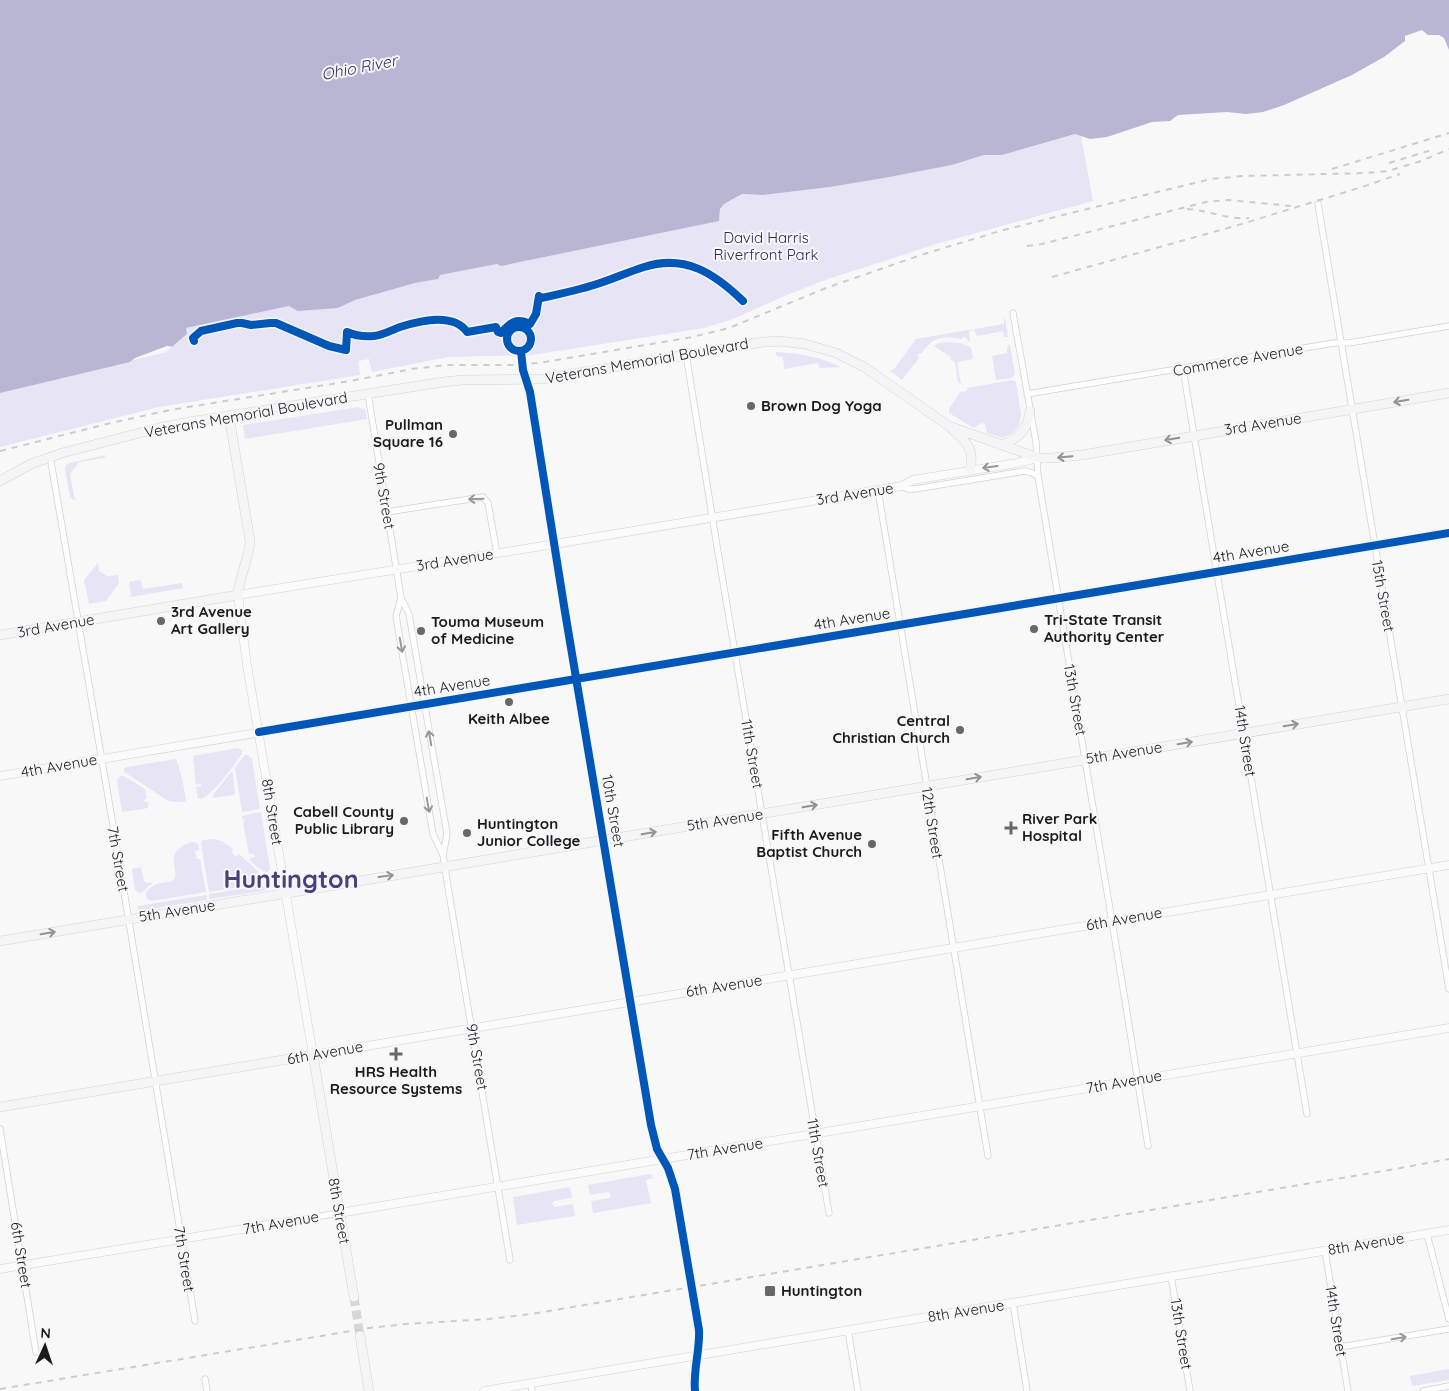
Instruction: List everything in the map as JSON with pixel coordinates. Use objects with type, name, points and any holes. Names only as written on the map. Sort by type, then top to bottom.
[{"type":"main road","name":"Veterans Memorial Boulevard","points":[[0,480],[50,456],[158,428],[453,380],[544,379],[750,343],[772,341],[819,347],[836,353],[864,367],[949,426],[1038,458]]},
{"type":"main road","name":"3rd Avenue","points":[[1038,458],[1082,455],[1449,393]]},
{"type":"main road","points":[[1000,445],[1012,441],[1020,434],[1028,424],[1030,411]]},
{"type":"main road","name":"8th Street","points":[[229,416],[250,541],[238,595]]},
{"type":"main road","points":[[949,426],[971,449],[970,470]]},
{"type":"main road","name":"3rd Avenue","points":[[2,635],[238,595]]},
{"type":"main road","name":"5th Avenue","points":[[0,941],[1449,699]]},
{"type":"main road","name":"8th Street","points":[[313,1055],[354,1297]]},
{"type":"main road","name":"6th Avenue","points":[[0,1107],[313,1055]]},
{"type":"main road","points":[[360,1336],[369,1391]]},
{"type":"street","name":"15th Street","points":[[1318,204],[1449,989]]},
{"type":"street","name":"13th Street","points":[[1013,313],[1148,1146]]},
{"type":"street","name":"Commerce Avenue","points":[[1027,394],[1334,343],[1348,343],[1449,326]]},
{"type":"street","name":"11th Street","points":[[686,354],[829,1213]]},
{"type":"street","name":"14th Street","points":[[1182,369],[1307,1114]]},
{"type":"street","name":"10th Street","points":[[526,380],[530,392],[576,679],[655,1143],[673,1180],[684,1243]]},
{"type":"street","name":"9th Street","points":[[368,394],[401,598],[409,614],[447,834],[443,855]]},
{"type":"street","name":"7th Street","points":[[50,456],[195,1321]]},
{"type":"street","name":"3rd Avenue","points":[[238,595],[902,486],[913,480],[1017,464],[1038,458]]},
{"type":"street","name":"3rd Avenue","points":[[902,486],[908,489],[915,489],[1025,471],[1038,476]]},
{"type":"street","name":"12th Street","points":[[878,490],[988,1156]]},
{"type":"street","points":[[387,512],[483,497],[488,502],[497,554]]},
{"type":"street","name":"4th Avenue","points":[[0,776],[1449,533]]},
{"type":"street","name":"8th Street","points":[[238,595],[246,659],[313,1055]]},
{"type":"street","name":"9th Street","points":[[401,598],[396,616],[433,834],[443,855],[510,1260]]},
{"type":"street","name":"6th Avenue","points":[[313,1055],[1449,865]]},
{"type":"street","name":"7th Avenue","points":[[0,1269],[1449,1028]]},
{"type":"street","name":"6th Street","points":[[0,1129],[36,1352]]},
{"type":"street","name":"8th Avenue","points":[[484,1391],[532,1387],[848,1330],[1449,1230]]},
{"type":"street","points":[[1427,1234],[1449,1319]]},
{"type":"street","name":"14th Street","points":[[1325,1251],[1348,1391]]},
{"type":"street","name":"13th Street","points":[[1171,1276],[1190,1391]]},
{"type":"street","points":[[693,1295],[699,1330],[694,1375],[695,1391]]},
{"type":"street","points":[[1013,1303],[1027,1391]]},
{"type":"street","points":[[1340,1347],[1449,1329]]},
{"type":"street","points":[[848,1330],[858,1391]]},
{"type":"street","points":[[205,1379],[207,1391]]},
{"type":"street","points":[[1423,1391],[1449,1386]]},
{"type":"green space","name":"David Harris Riverfront Park","points":[[1075,134],[1081,136],[1093,201],[936,244],[828,279],[733,319],[704,328],[532,355],[448,357],[372,372],[369,359],[358,361],[360,375],[159,407],[0,447],[0,393],[166,352],[187,335],[186,328],[289,306],[338,308],[355,300],[415,283],[437,279],[440,275],[498,264],[501,266],[719,221],[720,209],[724,204],[742,194],[763,195],[884,178],[952,165],[984,155],[1002,155]]},
{"type":"green space","points":[[1005,318],[1008,337],[1004,337],[1003,331],[977,336],[974,330],[969,331],[970,342],[967,338],[963,337],[962,339],[938,339],[930,344],[921,354],[919,353],[917,356],[919,358],[902,380],[890,371],[895,368],[916,339],[1004,324]]},
{"type":"green space","points":[[938,343],[960,343],[971,347],[973,359],[957,362],[961,384],[958,382],[955,362],[950,359],[951,357],[934,346]]},
{"type":"green space","points":[[1008,345],[1010,345],[1015,374],[1012,378],[996,380],[992,356],[1007,353]]},
{"type":"green space","points":[[775,352],[809,356],[841,367],[819,368],[818,363],[784,369],[783,357],[777,356]]},
{"type":"green space","points":[[1013,380],[1016,382],[1021,415],[1019,426],[1014,432],[1003,438],[987,433],[985,424],[981,423],[974,428],[949,413],[949,409],[960,392],[967,391],[967,388]]},
{"type":"green space","points":[[359,407],[365,408],[367,419],[245,439],[243,425]]},
{"type":"green space","points":[[106,455],[104,458],[79,462],[70,474],[75,501],[70,497],[66,465]]},
{"type":"green space","points":[[98,563],[99,571],[107,576],[118,575],[119,583],[106,601],[89,604],[84,580]]},
{"type":"green space","points":[[140,580],[143,589],[182,583],[183,588],[131,597],[129,582]]},
{"type":"green space","points":[[238,748],[242,750],[242,754],[228,773],[210,794],[198,799],[196,787],[201,786],[201,783],[196,785],[193,756]]},
{"type":"green space","points":[[245,755],[252,759],[260,809],[242,812],[235,768]]},
{"type":"green space","points":[[176,759],[183,785],[185,802],[167,800],[124,772],[124,768],[127,767]]},
{"type":"green space","points":[[231,772],[233,774],[235,793],[233,795],[213,798],[213,795]]},
{"type":"green space","points":[[120,776],[124,776],[145,789],[147,798],[144,800],[148,802],[148,808],[122,812],[117,780]]},
{"type":"green space","points":[[261,812],[270,868],[266,872],[258,868],[250,860],[250,858],[255,857],[254,854],[249,854],[243,822],[245,819],[243,820],[242,816]]},
{"type":"green space","points":[[213,839],[222,841],[233,849],[232,853],[236,857],[239,854],[261,874],[261,882],[209,892],[201,843],[203,840]]},
{"type":"green space","points":[[194,842],[198,844],[199,850],[195,851],[197,859],[200,859],[206,892],[151,901],[147,899],[146,893],[154,885],[174,879],[174,859],[177,851],[182,846]]},
{"type":"green space","points":[[141,867],[144,881],[148,883],[153,882],[139,893],[135,890],[132,869]]},
{"type":"green space","points":[[268,885],[269,888],[263,891],[210,899],[209,894]]},
{"type":"green space","points":[[206,895],[207,900],[138,911],[138,906]]},
{"type":"green space","points":[[650,1174],[653,1178],[646,1180],[651,1203],[593,1213],[591,1201],[609,1198],[611,1195],[608,1192],[590,1195],[588,1185]]},
{"type":"green space","points":[[570,1187],[572,1198],[554,1201],[552,1204],[555,1207],[573,1204],[575,1216],[517,1225],[513,1197]]},
{"type":"green space","points":[[1449,1369],[1449,1380],[1412,1386],[1410,1376]]},
{"type":"water","name":"Ohio River","points":[[0,0],[1449,0],[1449,50],[1444,38],[1439,35],[1428,35],[1422,30],[1405,36],[1405,41],[1384,57],[1352,75],[1284,105],[1263,112],[1178,115],[1170,121],[1152,122],[1107,137],[1090,139],[1075,134],[1002,155],[984,155],[952,165],[884,178],[763,195],[742,194],[724,204],[720,209],[719,221],[501,266],[497,264],[440,275],[438,279],[415,283],[355,300],[338,308],[298,311],[289,306],[186,328],[187,334],[172,347],[167,346],[135,358],[130,362],[0,393]]},
{"type":"tunnel","points":[[684,1243],[693,1295]]},
{"type":"tunnel","points":[[354,1297],[360,1336]]},
{"type":"railway","points":[[1332,169],[1449,133]]},
{"type":"railway","points":[[0,451],[170,410],[412,369],[446,365],[539,363],[692,337],[729,328],[826,288],[921,255],[1000,231],[1079,211],[1211,179],[1243,176],[1388,171],[1421,161],[1449,149]]},
{"type":"railway","points":[[1389,163],[1432,150]]},
{"type":"railway","points":[[1052,277],[1235,226],[1400,174]]},
{"type":"railway","points":[[1027,246],[1042,244],[1206,202],[1229,200],[1291,206]]},
{"type":"railway","points":[[1187,209],[1233,218],[1249,218]]},
{"type":"railway","points":[[0,1389],[369,1328],[531,1314],[1449,1159]]},
{"type":"cycle path","points":[[194,341],[193,338],[201,331],[237,323],[251,325],[276,323],[329,346],[346,350],[347,332],[360,336],[374,336],[400,327],[435,320],[453,322],[467,332],[496,327],[498,332],[501,333],[507,326],[517,321],[530,324],[536,314],[539,296],[541,298],[583,288],[644,267],[659,264],[673,263],[698,269],[721,282],[743,301]]},
{"type":"cycle path","points":[[519,327],[528,330],[531,339],[528,348],[519,351],[510,348],[507,339],[510,330],[519,327]]},
{"type":"cycle path","points":[[521,351],[523,370],[530,392],[651,1125],[657,1149],[668,1168],[675,1189],[699,1330],[695,1391]]},
{"type":"cycle path","points":[[259,732],[1449,533]]},
{"type":"place","name":"Brown Dog Yoga","points":[[751,406]]},
{"type":"place","name":"Pullman Square 16","points":[[453,434]]},
{"type":"place","name":"3rd Avenue Art Gallery","points":[[161,621]]},
{"type":"place","name":"Tri-State Transit Authority Center","points":[[1034,629]]},
{"type":"place","name":"Touma Museum of Medicine","points":[[421,631]]},
{"type":"place","name":"Keith Albee","points":[[509,702]]},
{"type":"place","name":"Central Christian Church","points":[[960,730]]},
{"type":"place","name":"Cabell County Public Library","points":[[404,821]]},
{"type":"place","name":"River Park Hospital","points":[[1011,828]]},
{"type":"place","name":"Huntington Junior College","points":[[467,833]]},
{"type":"place","name":"Fifth Avenue Baptist Church","points":[[872,844]]},
{"type":"place","name":"HRS Health Resource Systems","points":[[396,1054]]},
{"type":"place","name":"Huntington","points":[[770,1291]]},
{"type":"district","name":"Huntington","points":[[291,879]]}]
